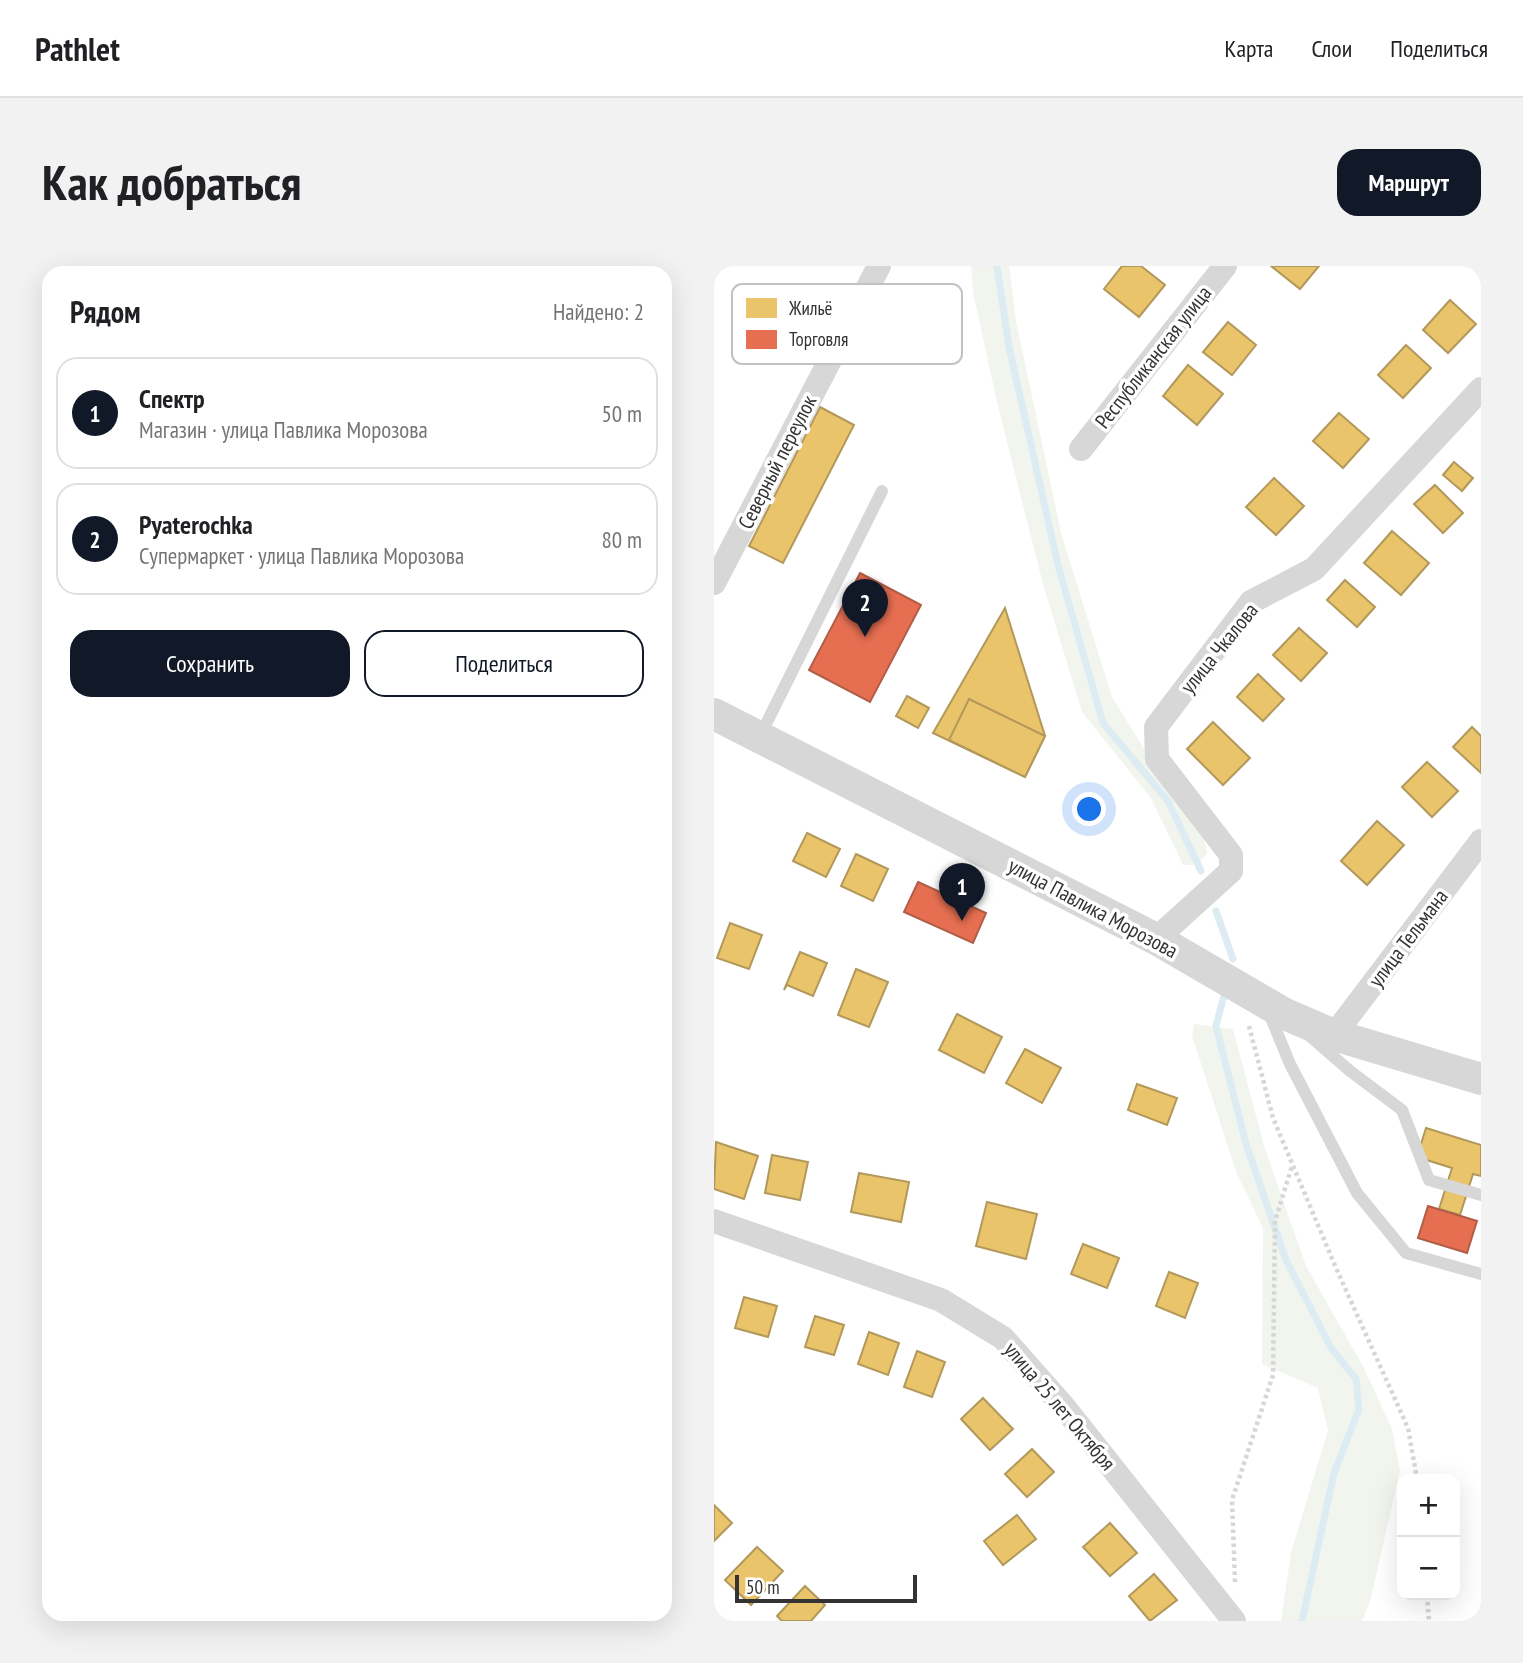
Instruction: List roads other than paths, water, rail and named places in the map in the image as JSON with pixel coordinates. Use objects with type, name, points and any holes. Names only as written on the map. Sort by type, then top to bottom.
[{"type":"street","name":"Северный переулок","points":[[870,284],[879,266]]},
{"type":"street","name":"Республиканская улица","points":[[1081,449],[1225,266]]},
{"type":"street","name":"Северный переулок","points":[[714,583],[828,364]]},
{"type":"street","name":"улица Чкалова","points":[[1156,939],[1231,871],[1231,855],[1157,760],[1156,727],[1251,602],[1314,569],[1481,389]]},
{"type":"street","name":"улица Павлика Морозова","points":[[714,714],[1156,939],[1264,1002],[1334,1035],[1481,1079]]},
{"type":"street","name":"улица Тельмана","points":[[1334,1035],[1481,841]]},
{"type":"street","name":"улица 25 лет Октября","points":[[714,1221],[941,1300],[1003,1338],[1064,1407],[1234,1621]]},
{"type":"lane","points":[[760,736],[882,491]]},
{"type":"lane","points":[[1264,1002],[1402,1110],[1429,1180],[1481,1195]]},
{"type":"lane","points":[[1264,1002],[1290,1064],[1357,1193],[1406,1253],[1481,1274]]},
{"type":"waterway","points":[[997,266],[1009,347],[1058,565],[1103,723],[1168,801],[1201,871]]},
{"type":"waterway","points":[[1216,911],[1233,959]]},
{"type":"waterway","points":[[1225,992],[1216,1026],[1246,1144],[1286,1260],[1331,1348],[1356,1379],[1359,1409],[1334,1473],[1302,1621]]},
{"type":"place","name":"Pyaterochka","points":[[865,637]]},
{"type":"place","name":"Спектр","points":[[962,921]]}]
